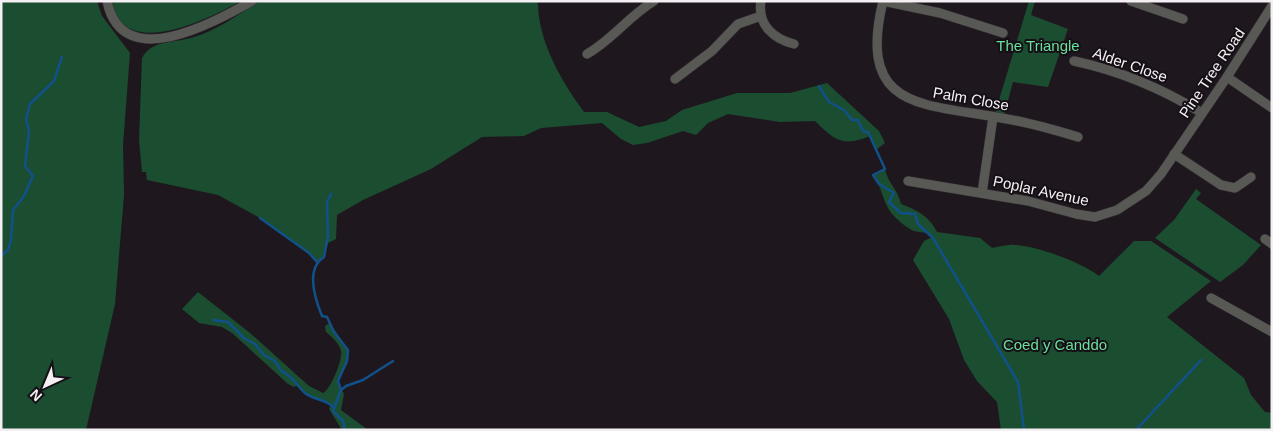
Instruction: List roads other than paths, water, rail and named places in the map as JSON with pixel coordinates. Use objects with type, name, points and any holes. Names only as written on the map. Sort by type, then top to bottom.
[{"type":"street","points":[[107,1],[114,22],[126,34],[161,38],[216,22],[252,1]]},
{"type":"street","points":[[761,1],[761,16],[765,26],[774,35],[794,44]]},
{"type":"street","points":[[883,1],[940,13],[1003,33]]},
{"type":"street","name":"Palm Close","points":[[883,1],[876,46],[878,64],[900,93],[918,102],[946,110],[993,117],[1078,137]]},
{"type":"street","points":[[1131,1],[1183,19]]},
{"type":"street","points":[[587,54],[602,45],[650,2]]},
{"type":"street","name":"Pine Tree Road","points":[[1174,154],[1227,77],[1272,6]]},
{"type":"street","points":[[675,79],[712,51],[738,24],[761,16]]},
{"type":"street","name":"Alder Close","points":[[1074,61],[1139,79],[1171,94],[1202,112]]},
{"type":"street","points":[[1227,77],[1272,108]]},
{"type":"street","points":[[982,193],[993,117]]},
{"type":"street","points":[[1174,154],[1221,185],[1235,188],[1251,177]]},
{"type":"street","name":"Poplar Avenue","points":[[908,181],[1028,201],[1095,217],[1117,210],[1146,191],[1174,154]]},
{"type":"street","points":[[1211,298],[1272,332]]},
{"type":"waterway","points":[[1,256],[8,250],[11,240],[13,210],[24,196],[33,176],[25,166],[29,130],[26,119],[30,104],[54,81],[62,57]]},
{"type":"waterway","points":[[819,86],[829,102],[844,110],[852,120],[858,120],[863,131],[868,132],[885,169],[873,175],[879,184],[894,193],[889,202],[901,213],[915,214],[918,224],[933,238],[1018,382],[1024,430]]},
{"type":"waterway","points":[[331,194],[327,202],[328,236],[324,257],[318,262],[315,269],[313,285],[322,316],[327,317],[334,332],[348,350],[347,361],[338,381],[341,390],[333,411],[343,421],[345,430]]},
{"type":"waterway","points":[[260,218],[309,253],[317,262]]},
{"type":"waterway","points":[[213,320],[228,322],[245,339],[255,344],[264,355],[275,361],[281,371],[291,378],[305,393],[327,402],[333,407]]},
{"type":"waterway","points":[[1136,430],[1201,360]]},
{"type":"waterway","points":[[341,390],[346,386],[363,380],[393,361]]},
{"type":"park label","name":"The Triangle","points":[[1038,46]]},
{"type":"park label","name":"Coed y Canddo","points":[[1055,345]]}]
